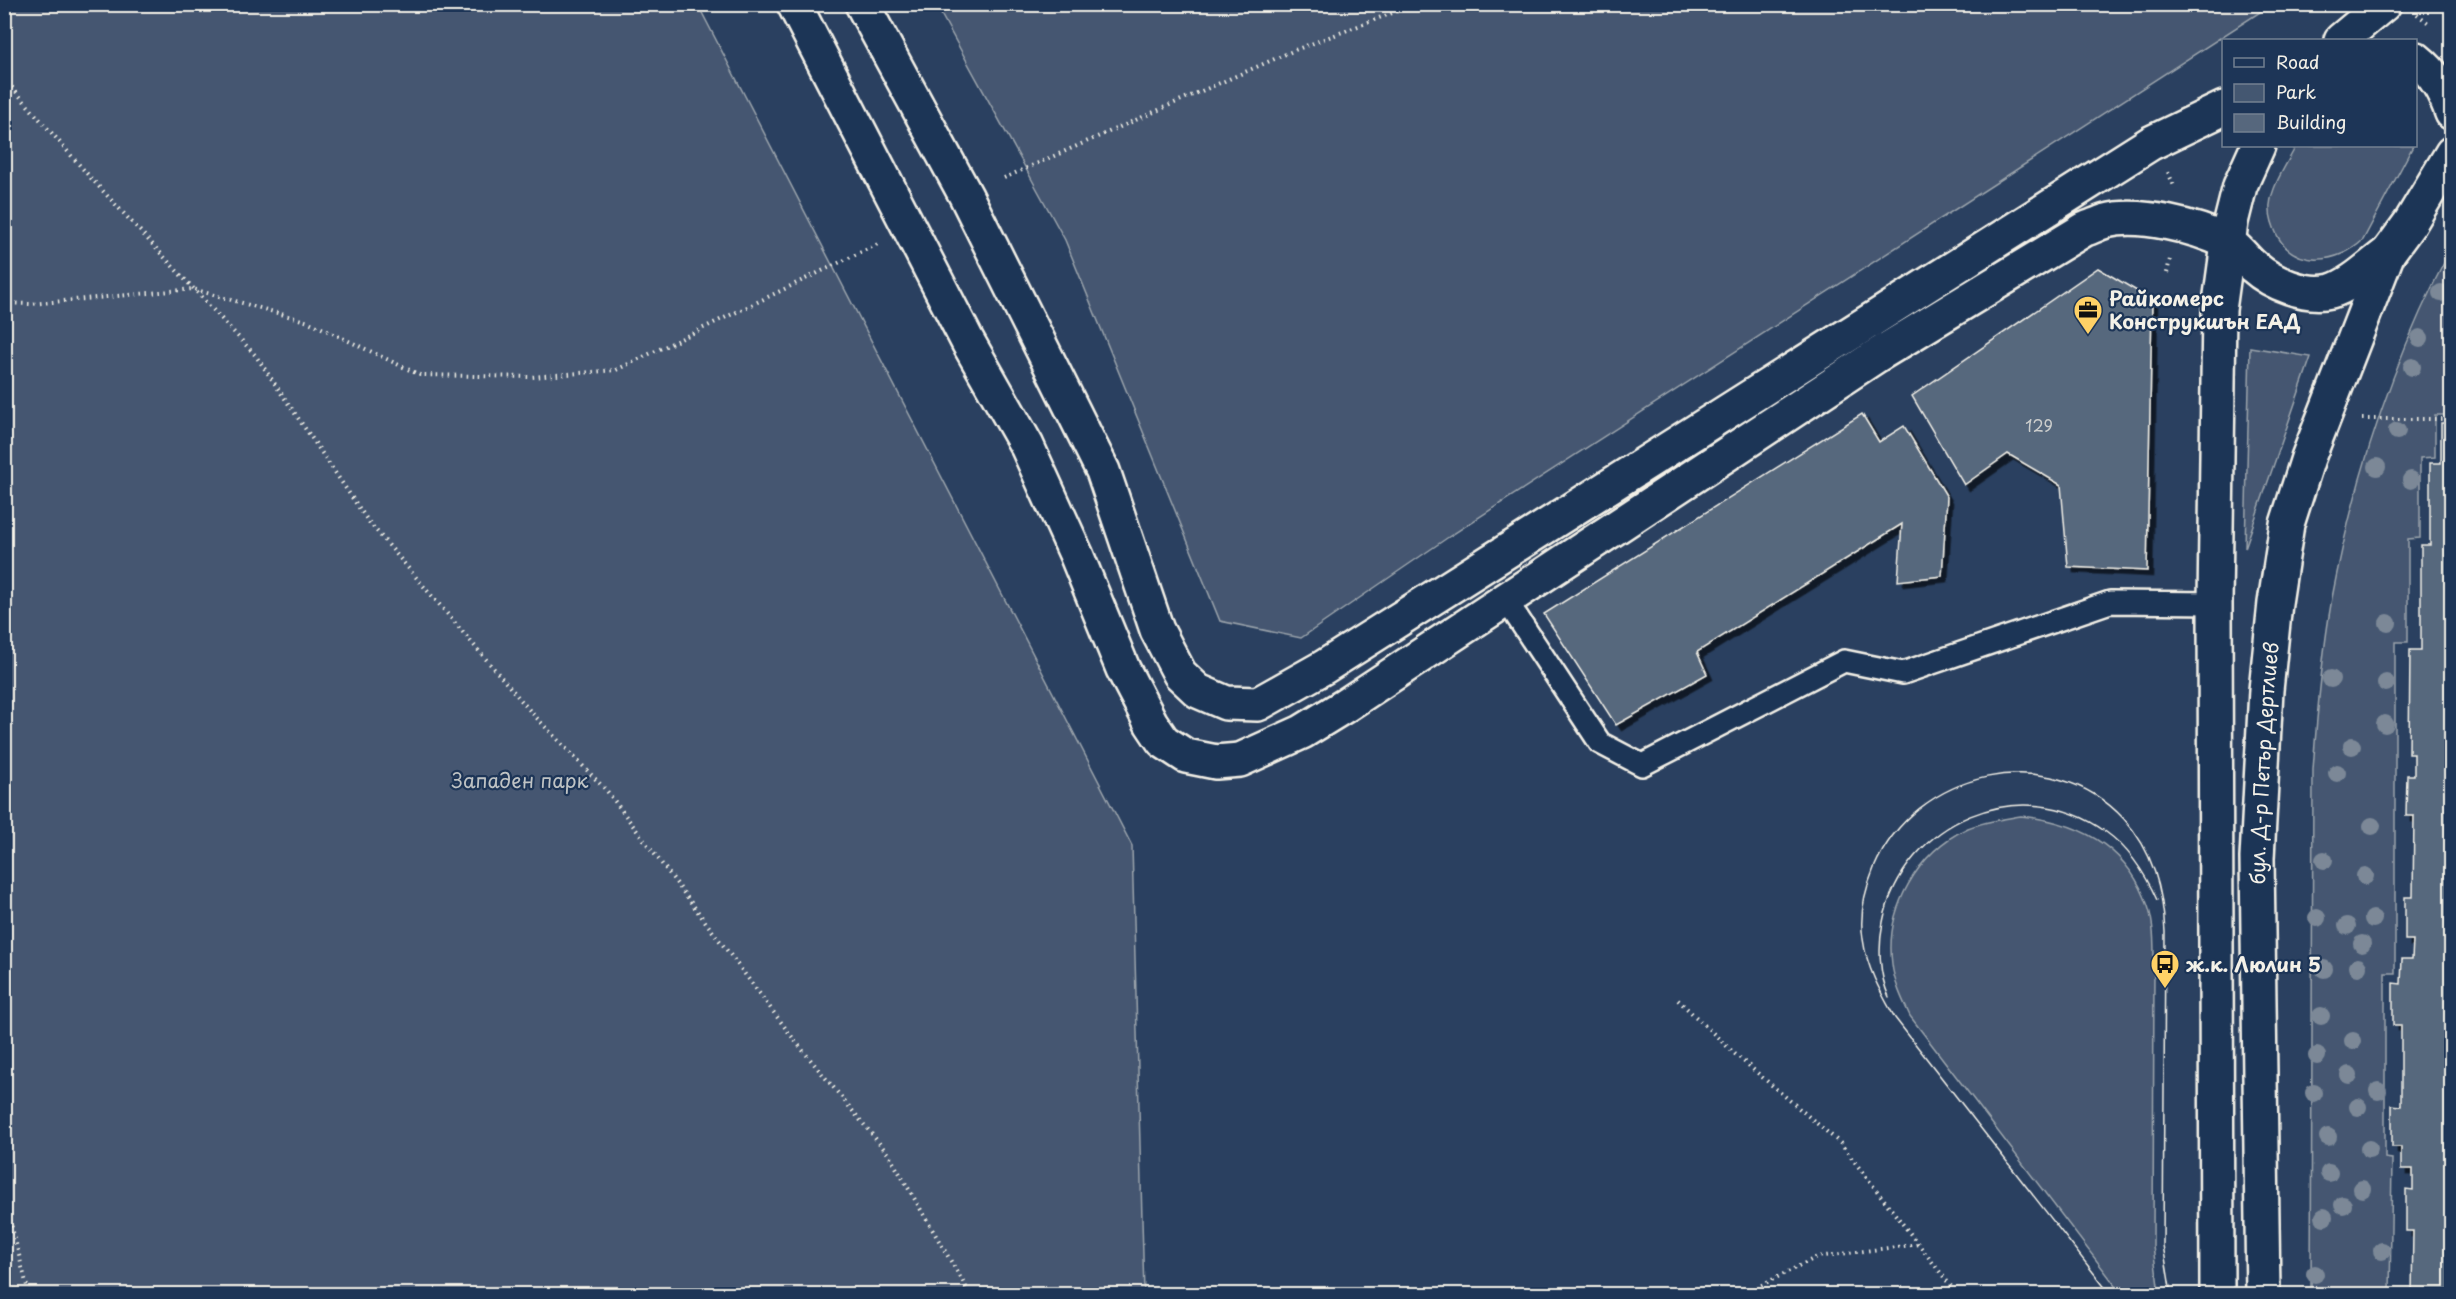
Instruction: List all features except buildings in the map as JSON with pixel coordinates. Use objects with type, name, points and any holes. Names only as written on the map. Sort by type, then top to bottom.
[{"type":"main road","points":[[794,4],[968,342],[1027,446],[1076,554],[1123,669],[1151,723],[1163,741],[1186,756],[1216,762],[1240,760],[1302,732],[1876,356],[2085,230],[2106,221],[2129,218],[2189,228],[2229,243]]},
{"type":"main road","points":[[862,4],[966,196],[1103,471],[1156,630],[1180,674],[1198,691],[1226,703],[1257,704],[1324,667],[2151,143],[2222,108]]},
{"type":"main road","points":[[2342,39],[2384,4]]},
{"type":"main road","points":[[2417,61],[2433,75],[2445,93],[2451,113]]},
{"type":"main road","points":[[2217,1294],[2215,603],[2219,310],[2231,222],[2240,186],[2258,147]]},
{"type":"main road","name":"бул. Д-р Петър Дертлиев","points":[[2263,1294],[2257,858],[2264,723],[2275,603],[2287,524],[2308,458],[2388,253],[2410,223],[2450,151]]},
{"type":"main road","name":"бул. Д-р Петър Дертлиев","points":[[2229,243],[2253,267],[2271,280],[2317,292],[2330,291],[2342,286],[2388,253]]},
{"type":"lane","points":[[1506,600],[1600,743],[1642,765],[1844,661],[1903,673],[2110,602],[2215,603]]},
{"type":"path","points":[[1004,178],[1295,50],[1416,4]]},
{"type":"path","points":[[4,78],[89,176],[256,356],[368,521],[531,712],[607,791],[796,1042],[889,1155],[970,1294]]},
{"type":"path","points":[[2164,164],[2177,192]]},
{"type":"path","points":[[4,303],[31,304],[193,289],[309,322],[420,375],[531,377],[616,370],[887,240]]},
{"type":"path","points":[[2361,419],[2451,418]]},
{"type":"path","points":[[1678,1000],[1735,1054],[1840,1143],[1957,1294]]},
{"type":"path","points":[[4,1197],[29,1294]]},
{"type":"path","points":[[1739,1294],[1750,1292],[1817,1257],[1920,1244]]},
{"type":"green space","name":"Западен парк","points":[[5,4],[698,5],[1132,846],[1144,1294],[5,1294]]},
{"type":"green space","points":[[936,5],[2271,5],[1450,536],[1301,638],[1220,621],[1065,240]]},
{"type":"green space","points":[[2295,147],[2412,147],[2363,240],[2353,248],[2331,258],[2307,258],[2296,254],[2278,237],[2270,213],[2271,197]]},
{"type":"green space","points":[[2451,249],[2451,415],[2435,415],[2435,457],[2420,458],[2420,538],[2408,539],[2408,642],[2395,642],[2395,973],[2385,973],[2385,1158],[2392,1159],[2390,1294],[2311,1294],[2313,770],[2325,641],[2341,553],[2379,419],[2412,332]]},
{"type":"green space","points":[[2250,347],[2311,357],[2245,548]]},
{"type":"green space","points":[[2021,816],[2063,824],[2099,841],[2115,853],[2128,868],[2139,885],[2148,906],[2154,954],[2153,1246],[2159,1294],[2122,1294],[1910,1016],[1895,977],[1891,943],[1894,923],[1908,884],[1920,867],[1950,838],[1968,828]]},
{"type":"tram line","points":[[2110,1294],[1895,1018],[1875,980],[1865,950],[1862,912],[1868,885],[1874,868],[1893,835],[1920,808],[1952,789],[1987,777],[2023,774],[2059,779],[2094,794],[2124,819],[2134,831],[2155,872],[2162,901],[2165,932],[2163,1245],[2171,1294]]},
{"type":"tram line","points":[[1889,997],[1881,969],[1880,941],[1883,922],[1895,887],[1914,857],[1940,833],[1970,816],[2004,807],[2039,806],[2073,814],[2106,832],[2130,854],[2157,900]]},
{"type":"place","name":"Райкомерс Конструкшън ЕАД","points":[[2088,336]]},
{"type":"place","name":"ж.к. Люлин 5","points":[[2165,990]]}]
